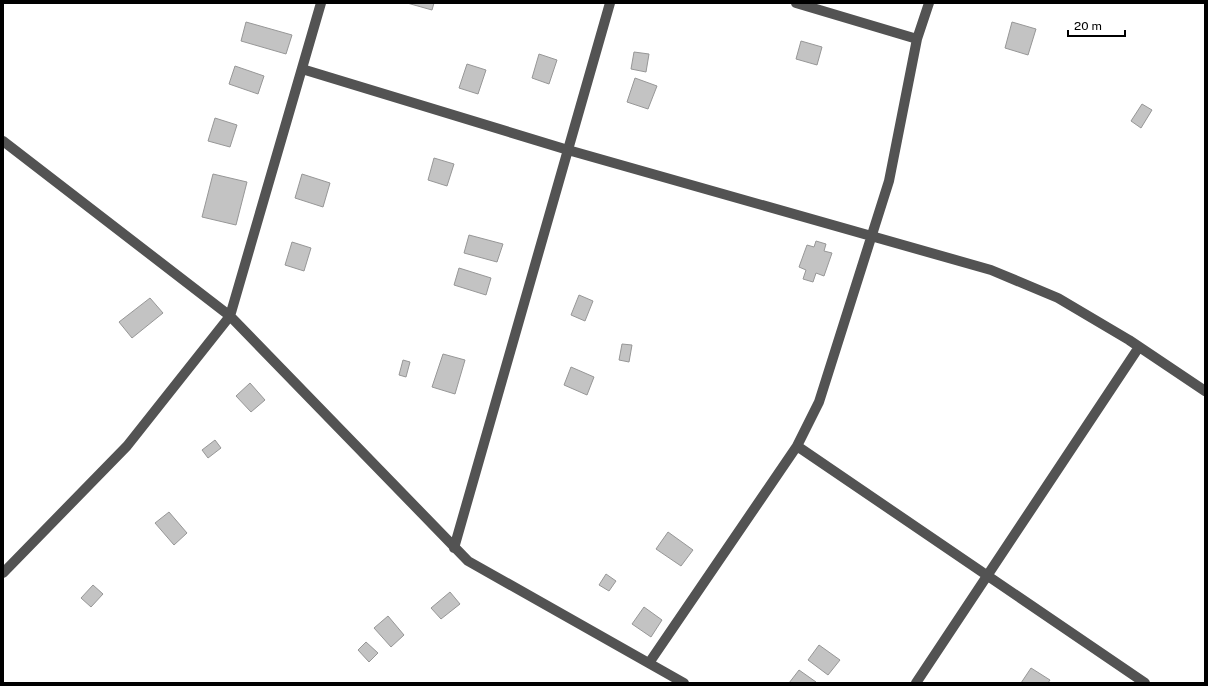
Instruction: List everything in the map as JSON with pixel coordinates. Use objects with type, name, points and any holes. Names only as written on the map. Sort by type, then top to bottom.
[{"type":"street","points":[[3,573],[127,446],[230,316],[321,3]]},
{"type":"street","points":[[454,548],[610,3]]},
{"type":"street","points":[[796,3],[917,39]]},
{"type":"street","points":[[649,663],[797,446],[819,402],[889,181],[917,39],[929,3]]},
{"type":"street","points":[[302,69],[568,150],[997,273],[1058,298],[1139,347],[1205,391]]},
{"type":"street","points":[[3,141],[230,316],[468,561],[684,683]]},
{"type":"street","points":[[916,683],[1139,347]]},
{"type":"street","points":[[797,446],[1145,683]]},
{"type":"building","points":[[407,3],[434,3],[432,10]]},
{"type":"building","points":[[246,22],[292,35],[286,54],[241,41]]},
{"type":"building","points":[[1012,22],[1036,29],[1028,55],[1005,48]]},
{"type":"building","points":[[801,41],[822,47],[817,65],[796,59]]},
{"type":"building","points":[[634,52],[649,54],[646,72],[631,69]]},
{"type":"building","points":[[539,54],[557,60],[549,84],[532,78]]},
{"type":"building","points":[[467,64],[486,70],[478,94],[459,88]]},
{"type":"building","points":[[235,66],[264,76],[258,94],[229,84]]},
{"type":"building","points":[[635,78],[657,86],[648,109],[627,102]]},
{"type":"building","points":[[1142,104],[1152,110],[1141,128],[1131,121]]},
{"type":"building","points":[[215,118],[237,125],[230,147],[208,141]]},
{"type":"building","points":[[434,158],[454,164],[447,186],[428,180]]},
{"type":"building","points":[[213,174],[247,182],[236,225],[202,217]]},
{"type":"building","points":[[302,174],[330,183],[323,207],[295,198]]},
{"type":"building","points":[[469,235],[503,244],[497,262],[464,253]]},
{"type":"building","points":[[816,241],[826,244],[824,251],[832,253],[824,276],[816,273],[813,282],[803,279],[806,270],[799,267],[807,245],[814,247]]},
{"type":"building","points":[[292,242],[311,248],[304,271],[285,265]]},
{"type":"building","points":[[459,268],[491,278],[486,295],[454,285]]},
{"type":"building","points":[[579,295],[593,301],[585,321],[571,315]]},
{"type":"building","points":[[150,298],[163,313],[132,338],[119,322]]},
{"type":"building","points":[[622,344],[632,345],[629,362],[619,360]]},
{"type":"building","points":[[443,354],[465,360],[455,394],[432,387]]},
{"type":"building","points":[[403,360],[410,362],[406,377],[399,375]]},
{"type":"building","points":[[571,367],[594,377],[587,395],[564,385]]},
{"type":"building","points":[[250,383],[265,400],[251,412],[236,396]]},
{"type":"building","points":[[215,440],[221,448],[208,458],[202,450]]},
{"type":"building","points":[[169,512],[187,533],[174,545],[155,523]]},
{"type":"building","points":[[668,532],[693,550],[681,566],[656,549]]},
{"type":"building","points":[[606,574],[616,581],[609,591],[599,585]]},
{"type":"building","points":[[93,585],[103,594],[91,607],[81,598]]},
{"type":"building","points":[[450,592],[460,604],[441,619],[431,608]]},
{"type":"building","points":[[644,607],[662,620],[651,637],[632,624]]},
{"type":"building","points":[[388,616],[404,635],[391,647],[374,628]]},
{"type":"building","points":[[366,642],[378,653],[369,662],[358,650]]},
{"type":"building","points":[[819,645],[840,660],[828,675],[808,660]]},
{"type":"building","points":[[1031,668],[1050,680],[1048,683],[1021,683]]},
{"type":"building","points":[[799,670],[816,682],[789,683]]}]
